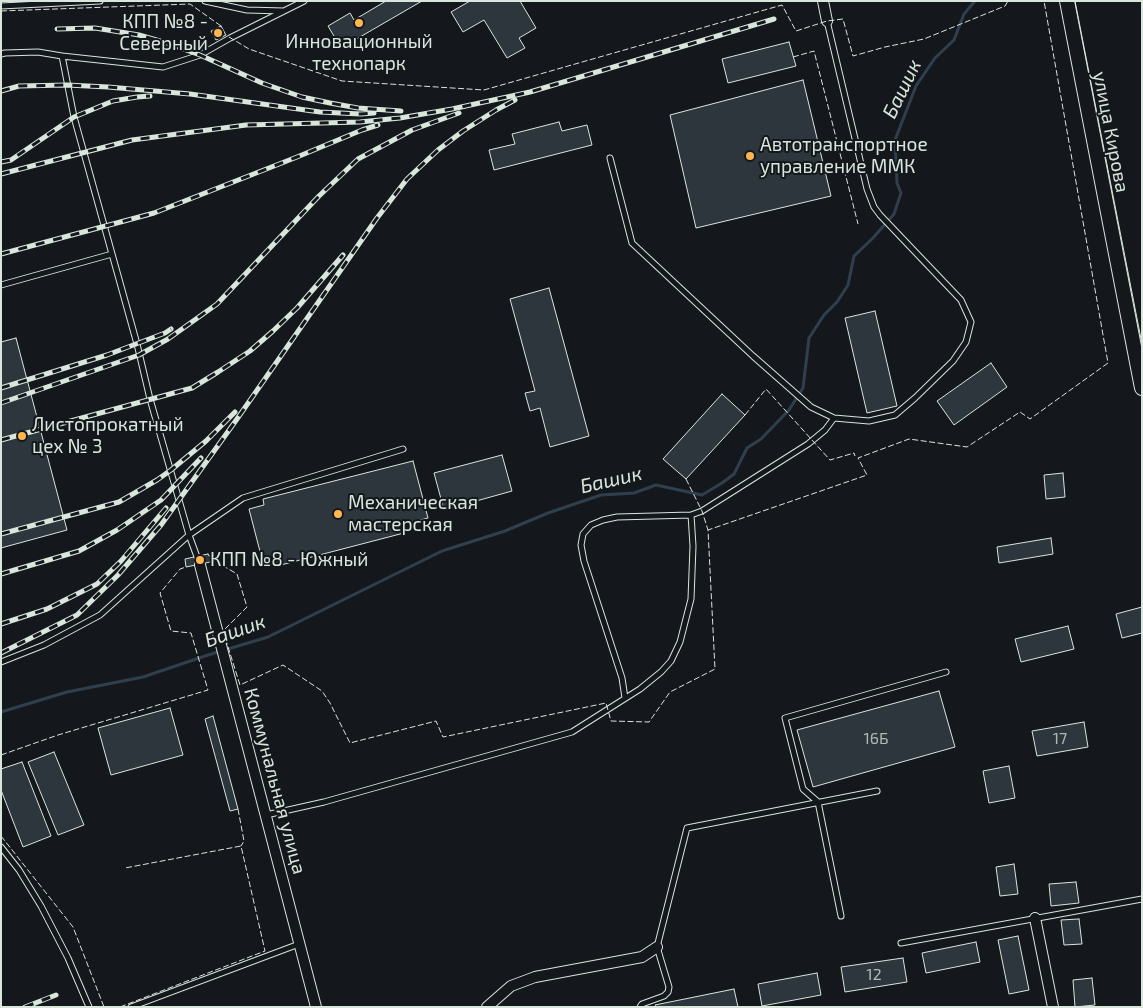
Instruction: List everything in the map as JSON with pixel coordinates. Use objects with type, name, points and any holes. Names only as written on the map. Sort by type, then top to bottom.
[{"type":"main road","name":"улица Кирова","points":[[1066,1],[1142,388]]},
{"type":"street","points":[[823,1],[828,21]]},
{"type":"street","name":"Коммунальная улица","points":[[200,565],[316,1007]]},
{"type":"street","points":[[1035,918],[1053,1007]]},
{"type":"street","points":[[487,1007],[511,986],[535,976],[642,957],[657,947]]},
{"type":"lane","points":[[1,6],[100,1]]},
{"type":"lane","points":[[205,1],[248,10],[284,11]]},
{"type":"lane","points":[[1,54],[38,52],[163,67],[200,55],[304,1]]},
{"type":"lane","points":[[610,158],[632,243],[752,356],[811,408],[834,418],[869,421],[895,415],[952,361],[966,342],[971,322],[961,300],[874,207],[867,189],[828,21]]},
{"type":"lane","points":[[62,56],[74,117],[150,399],[189,535],[200,565]]},
{"type":"lane","points":[[1,285],[112,254]]},
{"type":"lane","points":[[625,698],[619,669],[584,561],[581,544],[583,534],[591,525],[618,517],[691,515],[702,511],[808,444],[834,418]]},
{"type":"lane","points":[[1,662],[44,645],[100,615],[189,535],[243,498],[403,450]]},
{"type":"lane","points":[[266,815],[332,800],[572,732],[640,689],[671,661],[680,642],[691,599],[693,546],[691,515]]},
{"type":"lane","points":[[841,916],[818,802],[804,789],[785,718],[946,672]]},
{"type":"lane","points":[[640,1007],[642,1004],[664,996],[668,992],[669,987],[657,947],[688,828],[876,791]]},
{"type":"lane","points":[[1,847],[19,870],[41,906],[68,958],[89,1007]]},
{"type":"lane","points":[[901,943],[1142,899]]},
{"type":"lane","points":[[131,1007],[300,944]]},
{"type":"building","name":"Инновационный технопарк","points":[[386,1],[422,1],[341,48],[328,26],[350,13],[354,20]]},
{"type":"building","points":[[470,1],[520,1],[536,28],[519,38],[525,48],[507,58],[484,20],[463,32],[451,12]]},
{"type":"building","name":"КПП №8 - Северный","points":[[221,26],[226,35],[216,40],[211,31]]},
{"type":"building","points":[[789,42],[796,66],[728,83],[722,59]]},
{"type":"building","name":"Автотранспортное управление ММК","points":[[803,80],[831,196],[696,228],[670,115]]},
{"type":"building","points":[[559,122],[562,131],[587,125],[592,145],[494,170],[489,150],[515,144],[512,134]]},
{"type":"building","points":[[549,288],[589,436],[550,447],[540,408],[530,411],[525,393],[535,391],[510,299]]},
{"type":"building","points":[[875,311],[897,406],[867,413],[845,318]]},
{"type":"building","name":"Листопрокатный цех № 3","points":[[16,338],[67,530],[1,548],[1,342]]},
{"type":"building","points":[[991,363],[1007,387],[954,425],[937,401]]},
{"type":"building","points":[[722,394],[745,415],[686,479],[663,459]]},
{"type":"building","points":[[502,455],[512,491],[444,510],[434,473]]},
{"type":"building","name":"Механическая мастерская","points":[[413,461],[428,518],[402,525],[404,533],[277,566],[277,564],[264,567],[249,509],[264,505],[263,499]]},
{"type":"building","points":[[1063,473],[1065,497],[1046,499],[1044,475]]},
{"type":"building","points":[[1051,538],[1053,554],[999,563],[997,547]]},
{"type":"building","name":"КПП №8 - Южный","points":[[208,554],[209,556],[213,555],[215,561],[186,567],[185,559]]},
{"type":"building","points":[[1142,607],[1142,633],[1122,638],[1116,614]]},
{"type":"building","points":[[1068,626],[1074,649],[1021,662],[1015,639]]},
{"type":"building","points":[[939,691],[955,747],[813,787],[797,730]]},
{"type":"building","points":[[170,708],[183,755],[111,775],[98,728]]},
{"type":"building","points":[[213,716],[238,809],[230,811],[205,719]]},
{"type":"building","points":[[1084,722],[1088,747],[1037,756],[1032,731]]},
{"type":"building","points":[[54,752],[84,825],[58,835],[28,762]]},
{"type":"building","points":[[22,762],[51,836],[23,847],[1,790],[1,769]]},
{"type":"building","points":[[1009,766],[1015,798],[989,803],[983,771]]},
{"type":"building","points":[[1014,864],[1018,894],[1000,896],[996,867]]},
{"type":"building","points":[[1076,882],[1079,903],[1051,906],[1049,884]]},
{"type":"building","points":[[1079,919],[1082,944],[1064,945],[1061,920]]},
{"type":"building","points":[[1018,936],[1029,990],[1009,994],[998,940]]},
{"type":"building","points":[[976,942],[980,962],[926,973],[922,953]]},
{"type":"building","points":[[903,958],[907,982],[845,992],[841,967]]},
{"type":"building","points":[[817,973],[821,995],[762,1006],[758,984]]},
{"type":"building","points":[[1092,978],[1095,1005],[1075,1007],[1073,980]]},
{"type":"building","points":[[734,989],[738,1007],[656,1007],[655,1005]]},
{"type":"waterway","name":"Башик","points":[[1,712],[67,692],[143,677],[268,637],[442,551],[505,531],[548,513],[601,495],[634,493],[656,485],[702,495],[722,483],[734,474],[747,448],[761,439],[789,410],[803,388],[809,338],[824,315],[837,302],[848,285],[854,256],[894,214],[901,193],[897,183],[895,140],[916,86],[935,58],[954,40],[964,14],[975,1]]},
{"type":"tram line","points":[[1075,1],[1142,344]]},
{"type":"railway","points":[[1,174],[132,140],[246,125],[360,122],[400,118],[452,109],[530,92],[774,19]]},
{"type":"railway","points":[[57,29],[95,28],[139,35],[200,55],[262,83],[302,97],[358,108],[401,111]]},
{"type":"railway","points":[[1,91],[19,86],[67,85],[108,87],[190,94],[320,112],[374,113]]},
{"type":"railway","points":[[1,162],[11,160],[74,117],[113,101],[150,96]]},
{"type":"railway","points":[[1,653],[77,615],[118,575],[161,525],[377,218],[407,179],[438,150],[463,131],[515,100]]},
{"type":"railway","points":[[1,403],[139,355],[168,339],[217,304],[319,196],[358,159],[412,130],[459,113]]},
{"type":"railway","points":[[1,254],[154,213],[378,125]]},
{"type":"railway","points":[[1,440],[192,388],[250,351],[273,331],[297,308],[343,255]]},
{"type":"railway","points":[[1,388],[107,355],[171,329]]},
{"type":"railway","points":[[1,534],[119,502],[171,470],[206,441],[235,412]]},
{"type":"railway","points":[[1,574],[79,551],[117,530],[161,500],[201,458]]},
{"type":"railway","points":[[1,624],[47,609],[97,584],[121,561],[166,508]]},
{"type":"railway","points":[[25,1007],[56,995]]},
{"type":"fence","points":[[229,37],[249,49],[342,81],[484,90],[782,5],[796,31],[827,21],[843,19],[853,56],[924,39],[1005,6],[1008,1]]},
{"type":"fence","points":[[215,561],[237,574],[247,607],[223,631],[240,685],[283,665],[322,691],[350,743],[436,721],[443,737],[606,703],[611,721],[649,722],[670,692],[715,669],[708,530],[867,475],[858,458],[909,439],[967,447],[1020,412],[1030,419],[1108,363],[1044,1]]},
{"type":"fence","points":[[1,11],[190,4],[221,26]]},
{"type":"fence","points":[[793,57],[814,51],[858,224]]},
{"type":"fence","points":[[745,415],[766,389],[830,460],[854,453],[855,456]]},
{"type":"fence","points":[[686,479],[702,511],[708,530]]},
{"type":"fence","points":[[1,755],[58,735],[208,690],[191,633],[171,631],[160,593],[180,569],[186,567]]},
{"type":"fence","points":[[238,809],[244,841],[241,846]]},
{"type":"fence","points":[[1,836],[73,927],[104,1007]]},
{"type":"fence","points":[[120,1007],[265,951],[241,846],[125,868]]},
{"type":"place","name":"Инновационный технопарк","points":[[359,23]]},
{"type":"place","name":"КПП №8 - Северный","points":[[218,33]]},
{"type":"place","name":"Автотранспортное управление ММК","points":[[750,156]]},
{"type":"place","name":"Листопрокатный цех № 3","points":[[22,436]]},
{"type":"place","name":"Механическая мастерская","points":[[338,514]]},
{"type":"place","name":"КПП №8 - Южный","points":[[200,560]]}]
